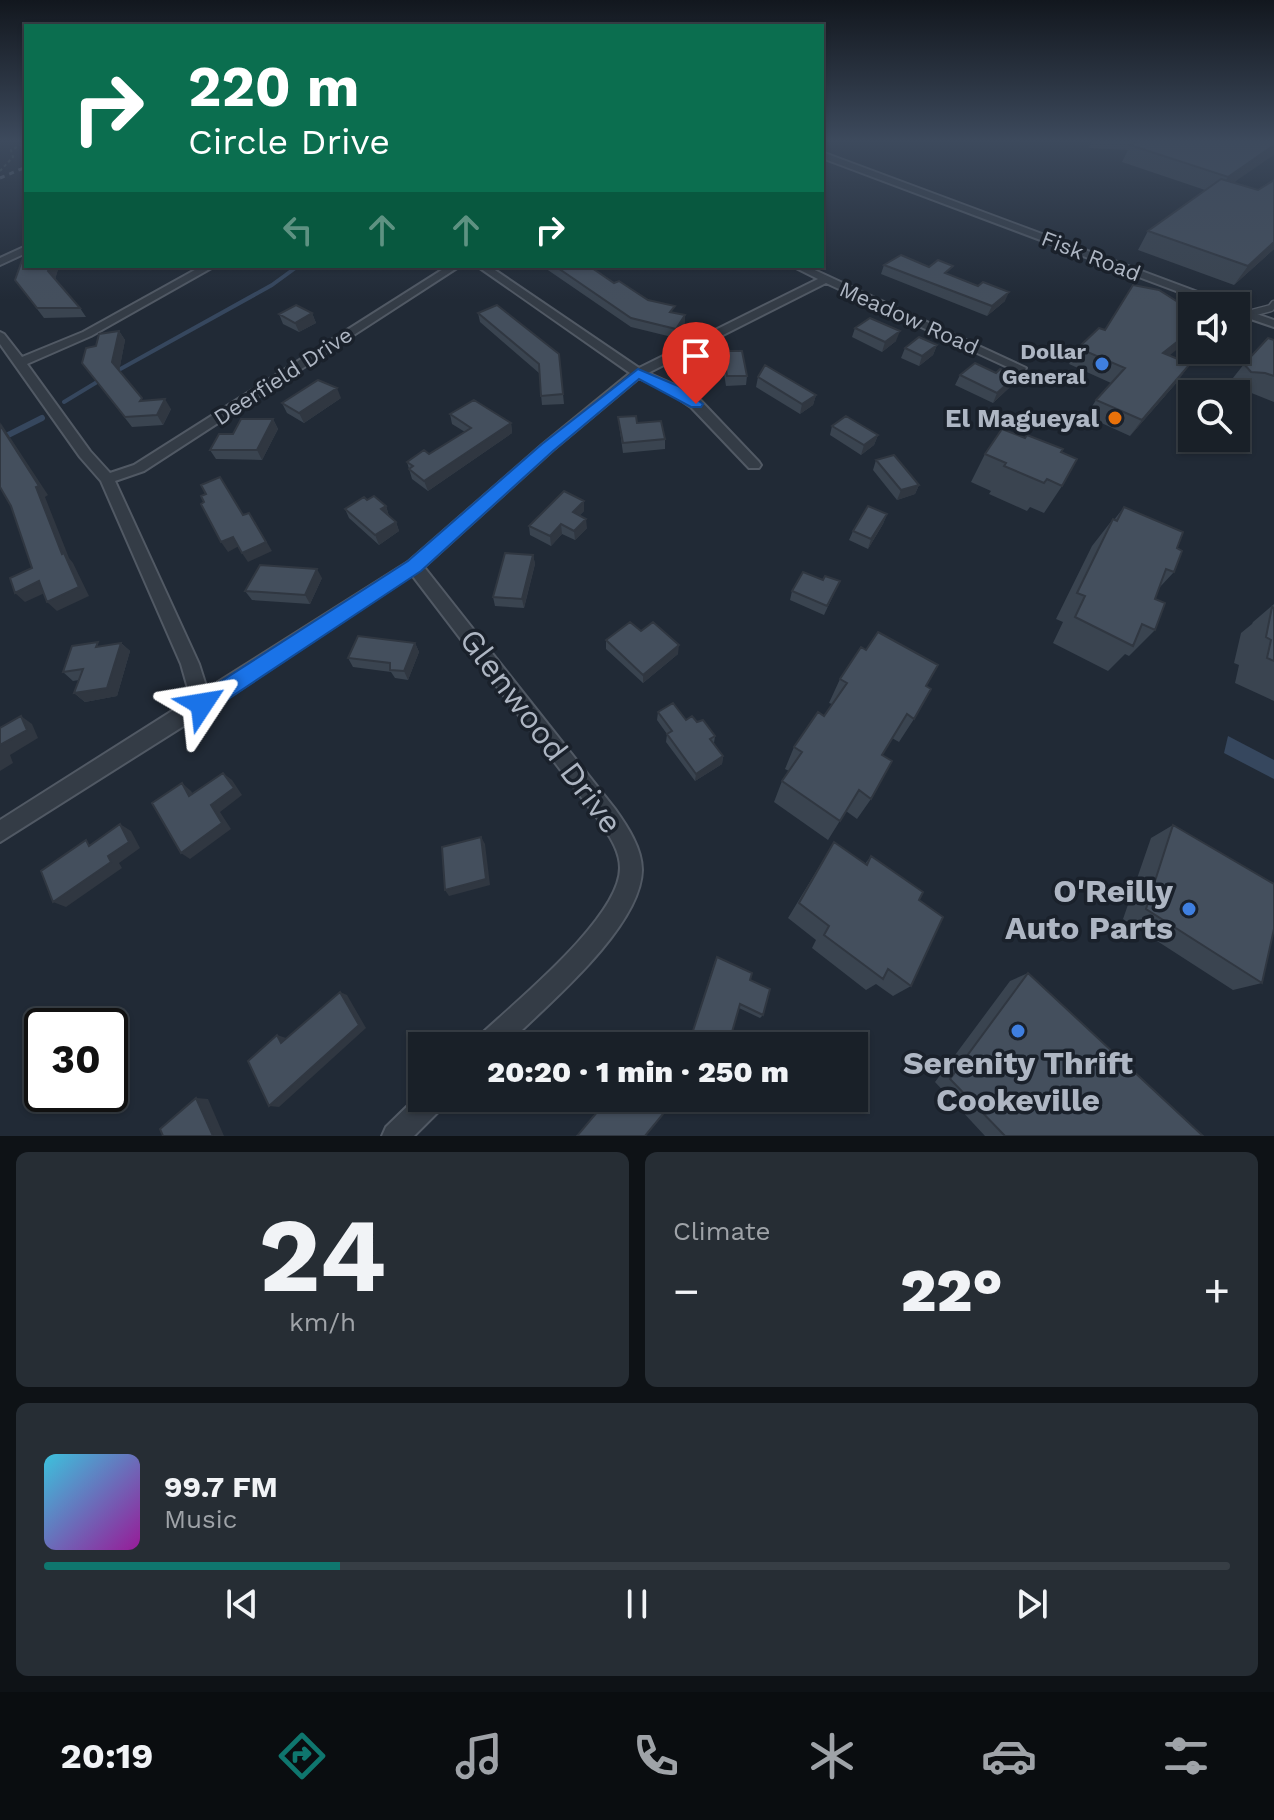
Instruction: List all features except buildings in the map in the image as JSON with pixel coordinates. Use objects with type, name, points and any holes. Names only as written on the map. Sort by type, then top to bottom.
[{"type":"street","name":"Fisk Road","points":[[927,194],[1189,292]]},
{"type":"street","points":[[0,262],[24,250]]},
{"type":"street","points":[[21,362],[87,334],[206,268]]},
{"type":"street","name":"Deerfield Drive","points":[[107,479],[139,468],[452,268]]},
{"type":"street","points":[[485,268],[638,373],[696,404],[754,465]]},
{"type":"street","name":"Meadow Road","points":[[801,268],[1020,368]]},
{"type":"street","points":[[0,832],[414,566],[548,447],[638,373],[825,280]]},
{"type":"street","points":[[1250,315],[1274,324]]},
{"type":"street","points":[[0,336],[50,407],[107,479],[190,664],[202,704]]},
{"type":"street","name":"Glenwood Drive","points":[[414,566],[608,816],[626,844],[631,877],[616,910],[591,944],[501,1032]]},
{"type":"street","points":[[395,1136],[420,1112]]},
{"type":"lane","points":[[1250,311],[1273,307]]},
{"type":"water","points":[[1228,736],[1274,760],[1274,779],[1224,753]]},
{"type":"waterway","points":[[115,372],[272,285],[295,268]]},
{"type":"waterway","points":[[64,402],[102,379]]},
{"type":"waterway","points":[[0,439],[42,418]]},
{"type":"place","name":"Dollar General","points":[[1102,364]]},
{"type":"place","name":"El Magueyal","points":[[1115,418]]},
{"type":"place","name":"O'Reilly Auto Parts","points":[[1189,909]]},
{"type":"place","name":"Serenity Thrift Cookeville","points":[[1018,1031]]},
{"type":"route","points":[[202,704],[414,566],[548,447],[638,373],[696,404]]}]
